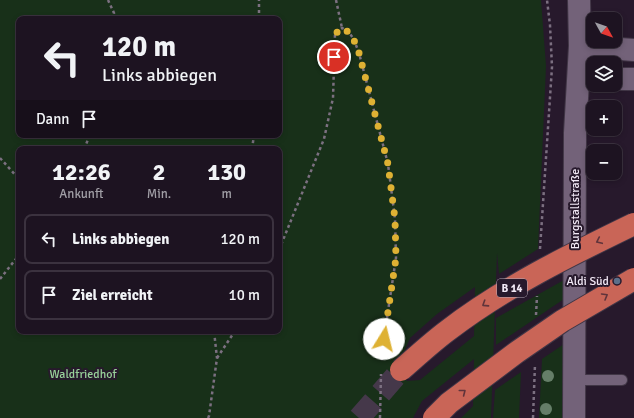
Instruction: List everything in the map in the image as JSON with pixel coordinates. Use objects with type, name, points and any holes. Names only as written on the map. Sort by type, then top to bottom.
[{"type":"highway","name":"B 14","points":[[388,370],[486,304],[532,276],[634,224]]},
{"type":"highway","points":[[434,418],[449,403],[516,352],[562,321],[634,279]]},
{"type":"main road","name":"Burgstallstraße","points":[[574,418],[575,133],[586,81],[580,46],[579,0]]},
{"type":"main road","points":[[580,46],[634,50]]},
{"type":"main road","points":[[622,79],[634,79]]},
{"type":"lane","points":[[574,380],[622,380]]},
{"type":"path","points":[[108,0],[114,13],[114,16]]},
{"type":"path","points":[[259,16],[260,0]]},
{"type":"path","points":[[336,0],[342,28]]},
{"type":"path","points":[[540,253],[552,67],[547,0]]},
{"type":"path","points":[[282,243],[324,139],[333,98],[335,34],[342,28]]},
{"type":"path","points":[[342,28],[347,30],[352,36],[359,53],[388,164],[395,219],[396,258],[382,351],[388,370],[380,418]]},
{"type":"path","points":[[0,158],[16,176]]},
{"type":"path","points":[[0,279],[16,259]]},
{"type":"path","points":[[536,315],[537,292]]},
{"type":"path","points":[[208,418],[217,358],[214,334]]},
{"type":"path","points":[[217,358],[233,334]]},
{"type":"path","points":[[533,418],[535,362]]},
{"type":"green space","name":"Waldfriedhof","points":[[0,0],[541,0],[546,66],[538,249],[499,274],[497,253],[491,418],[461,418],[473,406],[474,359],[422,401],[413,418],[0,418]],"holes":[[[475,287],[474,336],[420,380],[407,381],[400,375],[399,364],[410,338],[437,314]]]},
{"type":"green space","points":[[564,280],[564,299],[496,345],[496,318]]},
{"type":"green space","points":[[564,344],[563,418],[539,418],[542,359]]},
{"type":"green space","points":[[521,372],[519,418],[493,418],[495,390]]},
{"type":"tunnel","points":[[359,418],[401,370]]},
{"type":"place","name":"Aldi Süd","points":[[617,281]]},
{"type":"route","points":[[334,57],[335,34],[342,28],[347,30],[352,36],[359,53],[388,164],[395,219],[396,258],[384,339]]}]
